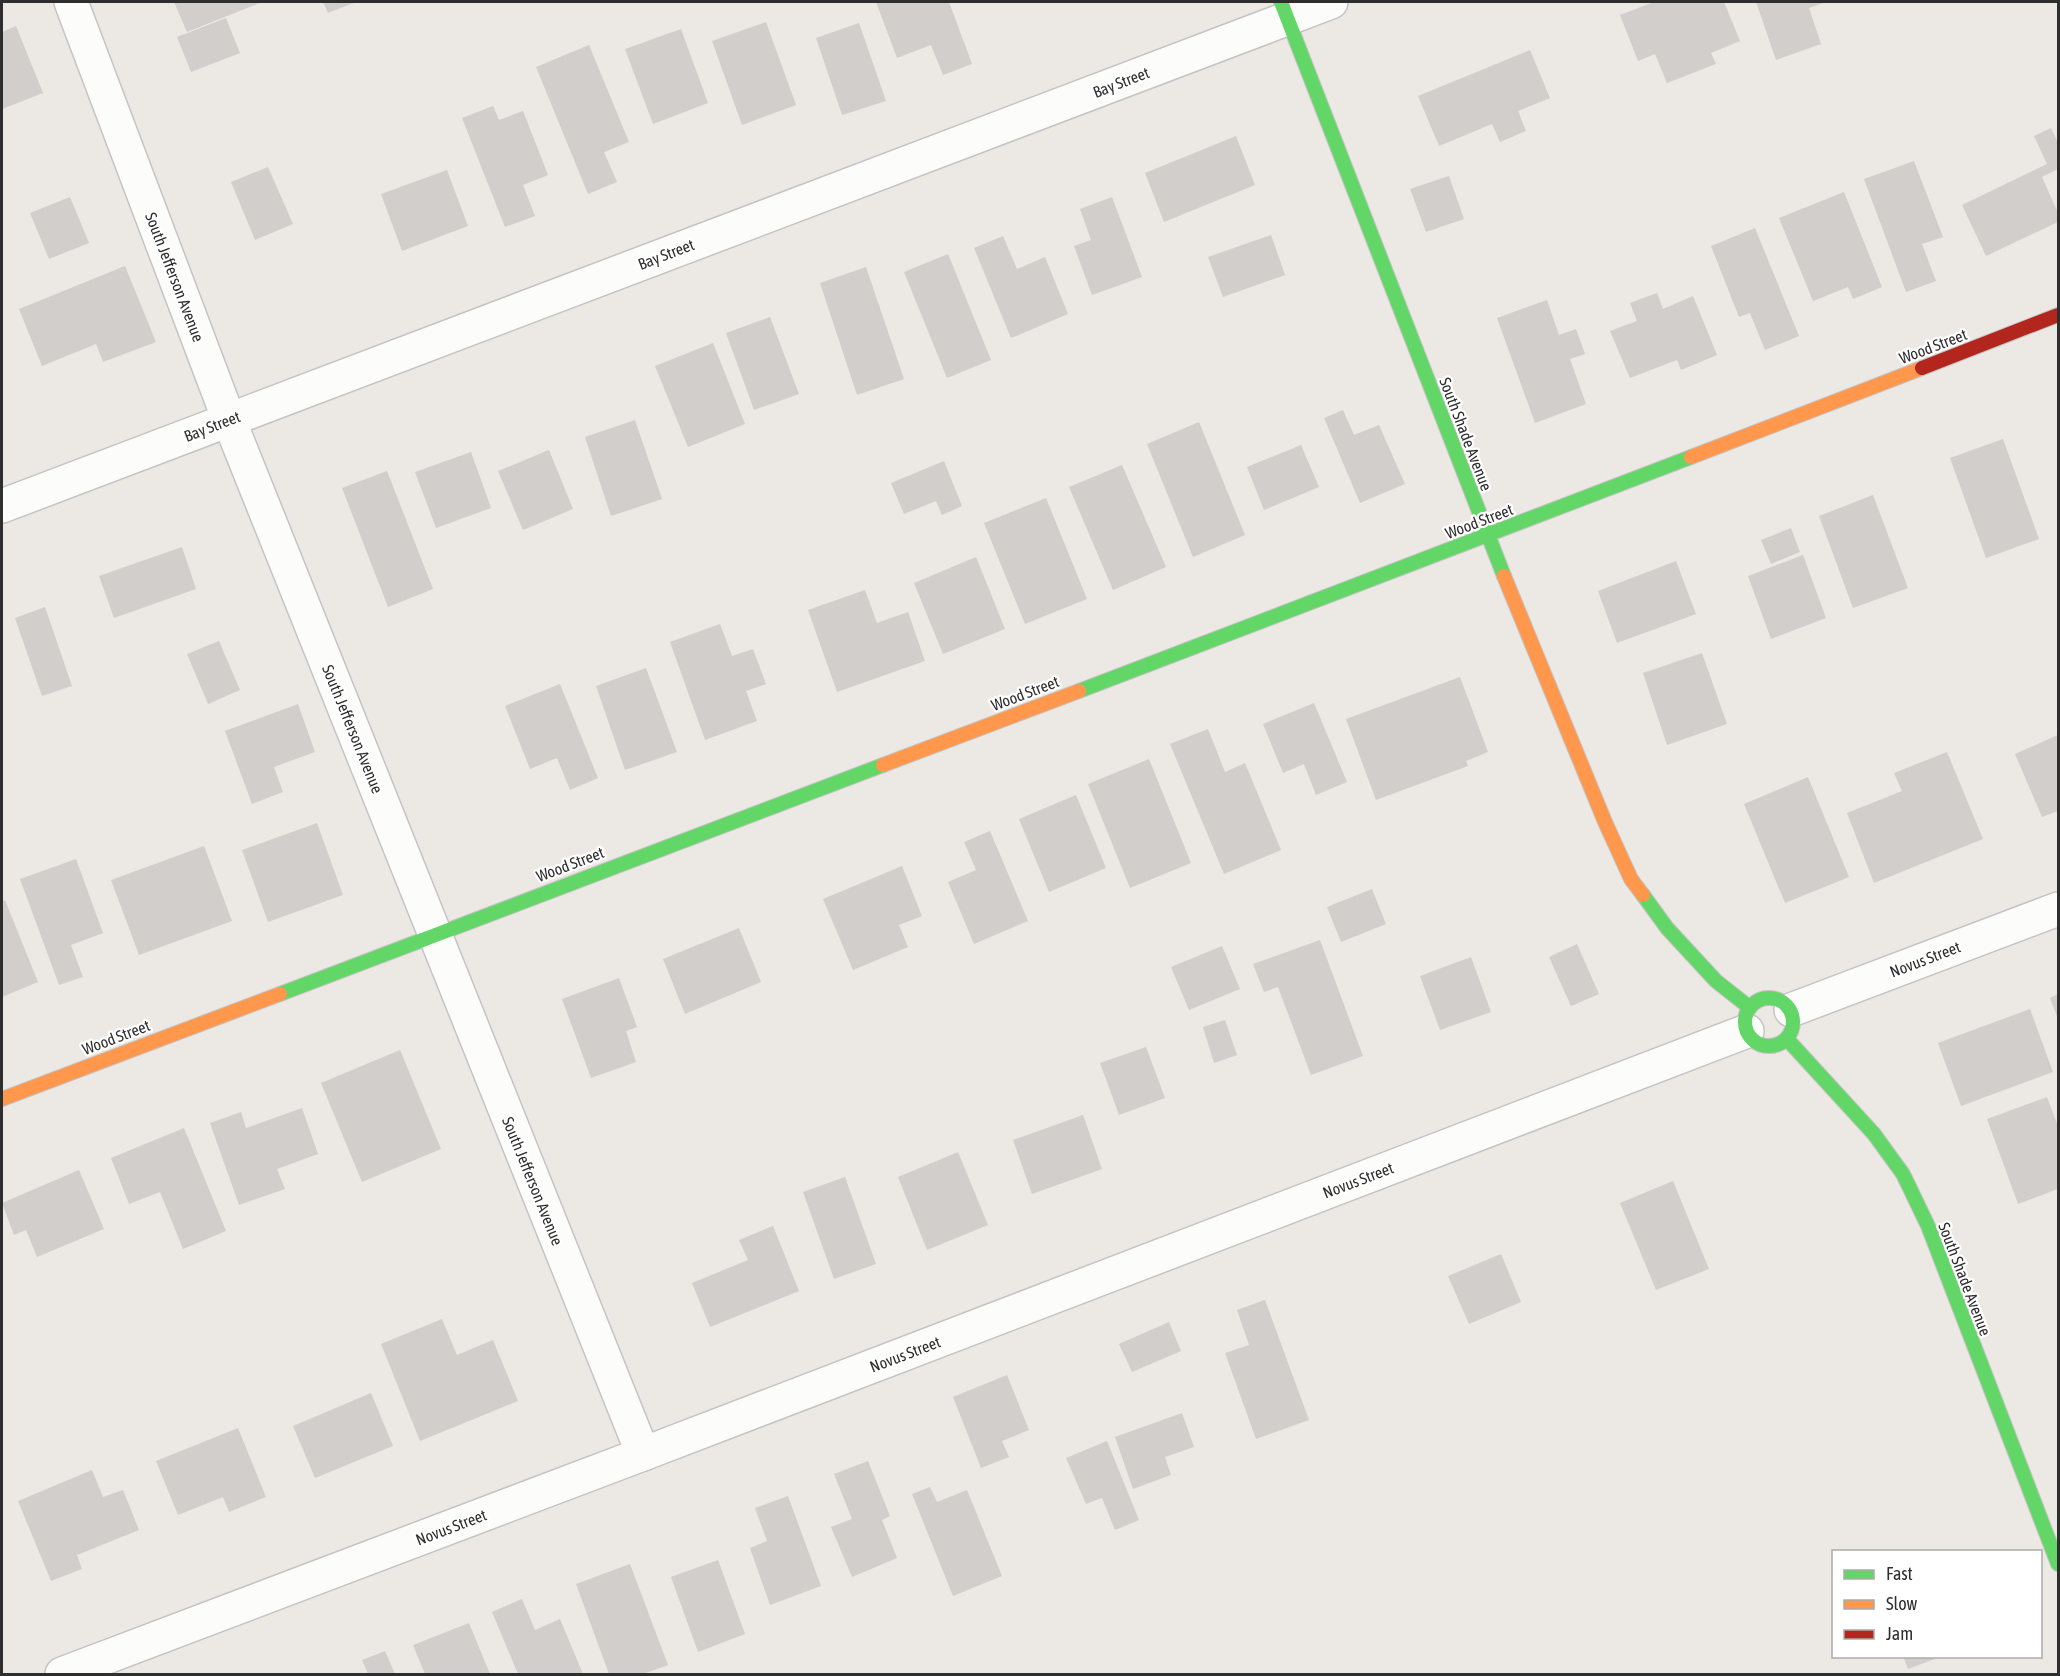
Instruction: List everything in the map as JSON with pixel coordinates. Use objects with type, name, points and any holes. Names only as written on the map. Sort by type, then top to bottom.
[{"type":"street","name":"South Jefferson Avenue","points":[[71,2],[229,420],[643,1454]]},
{"type":"street","name":"Bay Street","points":[[2,506],[1284,10],[1331,2]]},
{"type":"street","name":"South Shade Avenue","points":[[1284,10],[1488,536],[1605,822],[1631,879],[1677,939],[1748,1019]]},
{"type":"street","name":"Wood Street","points":[[2,1099],[434,933],[1488,536],[2058,315]]},
{"type":"street","name":"Novus Street","points":[[1789,1024],[2058,909]]},
{"type":"street","points":[[1770,997],[1785,1003],[1789,1024],[1773,1046],[1764,1046],[1751,1038],[1748,1019],[1762,998],[1770,997]]},
{"type":"street","name":"Novus Street","points":[[62,1674],[643,1454],[1748,1019]]},
{"type":"street","name":"South Shade Avenue","points":[[1789,1024],[1903,1174],[1928,1226],[2058,1564]]},
{"type":"building","points":[[174,2],[262,2],[187,32]]},
{"type":"building","points":[[323,2],[356,2],[328,13]]},
{"type":"building","points":[[876,2],[949,2],[972,64],[943,75],[931,45],[897,58]]},
{"type":"building","points":[[1654,2],[1724,2],[1740,41],[1711,53],[1716,64],[1667,83],[1655,54],[1638,61],[1620,15]]},
{"type":"building","points":[[1756,2],[1826,2],[1809,8],[1821,44],[1776,60]]},
{"type":"building","points":[[226,18],[240,53],[191,72],[177,37]]},
{"type":"building","points":[[766,22],[796,105],[742,125],[712,41]]},
{"type":"building","points":[[859,23],[886,101],[842,115],[816,38]]},
{"type":"building","points":[[16,26],[43,93],[2,109],[2,32]]},
{"type":"building","points":[[681,29],[708,103],[653,124],[625,49]]},
{"type":"building","points":[[589,45],[629,142],[604,152],[617,182],[588,194],[536,67]]},
{"type":"building","points":[[1530,50],[1550,98],[1518,111],[1526,131],[1500,142],[1492,124],[1439,146],[1418,96]]},
{"type":"building","points":[[493,106],[499,120],[523,111],[548,175],[523,185],[535,216],[505,227],[462,118]]},
{"type":"building","points":[[2051,128],[2058,143],[2058,169],[2042,177],[2058,213],[2058,222],[1986,256],[1962,205],[2047,164],[2034,136]]},
{"type":"building","points":[[1236,136],[1255,185],[1164,222],[1145,173]]},
{"type":"building","points":[[1914,161],[1943,237],[1922,244],[1936,281],[1906,292],[1864,179]]},
{"type":"building","points":[[268,167],[293,224],[255,240],[231,182]]},
{"type":"building","points":[[447,170],[468,226],[402,251],[381,194]]},
{"type":"building","points":[[1449,176],[1464,219],[1426,232],[1410,189]]},
{"type":"building","points":[[1844,192],[1882,287],[1853,299],[1848,287],[1813,301],[1779,218]]},
{"type":"building","points":[[70,197],[89,243],[49,259],[30,213]]},
{"type":"building","points":[[1112,197],[1142,277],[1092,295],[1074,246],[1091,240],[1080,209]]},
{"type":"building","points":[[1755,228],[1799,336],[1765,350],[1750,313],[1739,317],[1711,246]]},
{"type":"building","points":[[1271,235],[1285,275],[1223,297],[1208,257]]},
{"type":"building","points":[[1003,236],[1017,269],[1045,257],[1068,314],[1011,338],[974,248]]},
{"type":"building","points":[[948,254],[991,360],[947,378],[904,272]]},
{"type":"building","points":[[125,266],[156,342],[103,362],[96,344],[42,366],[19,309]]},
{"type":"building","points":[[866,267],[904,379],[857,395],[820,283]]},
{"type":"building","points":[[1657,293],[1663,309],[1693,296],[1717,355],[1681,370],[1677,360],[1630,378],[1610,331],[1637,321],[1630,303]]},
{"type":"building","points":[[1547,300],[1559,335],[1576,329],[1585,354],[1570,359],[1586,404],[1535,423],[1497,318]]},
{"type":"building","points":[[770,317],[799,394],[754,410],[726,333]]},
{"type":"building","points":[[713,343],[745,424],[688,447],[655,366]]},
{"type":"building","points":[[1343,410],[1354,435],[1379,425],[1405,484],[1360,503],[1324,418]]},
{"type":"building","points":[[635,420],[662,499],[611,516],[585,437]]},
{"type":"building","points":[[1199,422],[1245,535],[1193,557],[1147,444]]},
{"type":"building","points":[[2003,439],[2039,539],[1986,558],[1950,458]]},
{"type":"building","points":[[1301,445],[1319,487],[1264,510],[1247,467]]},
{"type":"building","points":[[549,450],[573,509],[523,530],[498,471]]},
{"type":"building","points":[[471,452],[491,508],[436,528],[415,472]]},
{"type":"building","points":[[944,461],[962,506],[942,515],[936,501],[904,514],[891,483]]},
{"type":"building","points":[[1122,465],[1166,567],[1113,590],[1069,487]]},
{"type":"building","points":[[387,471],[433,589],[388,607],[342,488]]},
{"type":"building","points":[[1873,495],[1908,588],[1853,608],[1819,516]]},
{"type":"building","points":[[1046,498],[1087,599],[1025,624],[984,523]]},
{"type":"building","points":[[1791,528],[1800,552],[1771,564],[1761,540]]},
{"type":"building","points":[[182,547],[196,589],[114,618],[99,576]]},
{"type":"building","points":[[1803,555],[1826,618],[1771,639],[1748,576]]},
{"type":"building","points":[[976,557],[1005,629],[943,654],[914,583]]},
{"type":"building","points":[[1676,561],[1696,614],[1617,643],[1598,591]]},
{"type":"building","points":[[865,590],[877,623],[908,612],[925,661],[837,692],[808,610]]},
{"type":"building","points":[[45,607],[72,686],[42,696],[15,618]]},
{"type":"building","points":[[720,624],[732,656],[753,649],[766,684],[746,691],[757,721],[705,740],[670,642]]},
{"type":"building","points":[[219,641],[240,690],[208,704],[187,654]]},
{"type":"building","points":[[1702,653],[1727,724],[1667,745],[1643,673]]},
{"type":"building","points":[[646,668],[677,752],[625,770],[596,686]]},
{"type":"building","points":[[1460,677],[1488,752],[1466,761],[1468,766],[1376,800],[1346,719]]},
{"type":"building","points":[[560,684],[598,778],[570,790],[557,758],[530,769],[505,706]]},
{"type":"building","points":[[1314,703],[1347,782],[1316,795],[1304,764],[1283,773],[1263,724]]},
{"type":"building","points":[[298,704],[315,752],[274,767],[283,792],[252,804],[225,731]]},
{"type":"building","points":[[1208,729],[1225,772],[1245,763],[1281,850],[1224,874],[1170,744]]},
{"type":"building","points":[[2058,735],[2058,811],[2042,817],[2015,754]]},
{"type":"building","points":[[1947,752],[1983,839],[1874,883],[1847,813],[1902,791],[1894,773]]},
{"type":"building","points":[[1149,759],[1191,863],[1130,888],[1088,784]]},
{"type":"building","points":[[1808,777],[1849,877],[1785,903],[1744,804]]},
{"type":"building","points":[[1076,795],[1106,868],[1049,892],[1019,819]]},
{"type":"building","points":[[317,823],[343,895],[268,922],[242,850]]},
{"type":"building","points":[[990,831],[1028,921],[974,944],[948,882],[976,870],[964,842]]},
{"type":"building","points":[[204,846],[232,921],[139,955],[111,880]]},
{"type":"building","points":[[76,859],[103,933],[71,945],[83,977],[59,985],[20,879]]},
{"type":"building","points":[[902,866],[922,916],[899,925],[908,947],[853,970],[823,899]]},
{"type":"building","points":[[1372,889],[1386,924],[1341,942],[1327,907]]},
{"type":"building","points":[[5,900],[38,982],[2,997],[2,902]]},
{"type":"building","points":[[739,928],[761,982],[685,1014],[663,959]]},
{"type":"building","points":[[1320,940],[1363,1056],[1311,1075],[1278,987],[1264,992],[1253,964]]},
{"type":"building","points":[[1577,944],[1599,994],[1571,1006],[1549,957]]},
{"type":"building","points":[[1222,946],[1240,989],[1189,1010],[1171,967]]},
{"type":"building","points":[[1471,957],[1491,1012],[1440,1030],[1420,976]]},
{"type":"building","points":[[619,978],[637,1027],[626,1031],[636,1062],[591,1078],[562,999]]},
{"type":"building","points":[[2058,994],[2058,1019],[2050,998]]},
{"type":"building","points":[[2030,1009],[2053,1072],[1961,1106],[1938,1043]]},
{"type":"building","points":[[1225,1020],[1237,1055],[1214,1063],[1203,1027]]},
{"type":"building","points":[[1146,1047],[1165,1098],[1119,1115],[1100,1063]]},
{"type":"building","points":[[400,1050],[441,1149],[362,1182],[321,1083]]},
{"type":"building","points":[[2047,1097],[2058,1126],[2058,1189],[2018,1204],[1987,1119]]},
{"type":"building","points":[[302,1108],[318,1154],[277,1169],[285,1189],[239,1205],[210,1123],[241,1112],[246,1128]]},
{"type":"building","points":[[1083,1115],[1102,1169],[1032,1194],[1013,1140]]},
{"type":"building","points":[[184,1128],[226,1231],[183,1249],[160,1192],[129,1204],[111,1158]]},
{"type":"building","points":[[958,1152],[988,1225],[927,1250],[898,1177]]},
{"type":"building","points":[[79,1170],[104,1229],[37,1257],[26,1230],[14,1235],[2,1203]]},
{"type":"building","points":[[845,1177],[876,1264],[834,1279],[803,1192]]},
{"type":"building","points":[[1673,1181],[1709,1269],[1656,1290],[1620,1203]]},
{"type":"building","points":[[773,1226],[799,1291],[710,1327],[692,1283],[748,1260],[739,1240]]},
{"type":"building","points":[[1501,1254],[1521,1302],[1469,1324],[1448,1276]]},
{"type":"building","points":[[1265,1300],[1309,1420],[1256,1439],[1225,1353],[1249,1345],[1237,1310]]},
{"type":"building","points":[[442,1319],[457,1355],[493,1340],[518,1401],[420,1441],[381,1344]]},
{"type":"building","points":[[1169,1322],[1181,1351],[1132,1372],[1119,1344]]},
{"type":"building","points":[[1007,1375],[1029,1430],[1002,1441],[1009,1457],[981,1468],[953,1397]]},
{"type":"building","points":[[371,1393],[393,1446],[315,1478],[293,1426]]},
{"type":"building","points":[[1182,1413],[1194,1447],[1165,1457],[1171,1475],[1133,1489],[1115,1437]]},
{"type":"building","points":[[238,1428],[266,1497],[229,1512],[223,1497],[178,1515],[156,1461]]},
{"type":"building","points":[[1107,1441],[1139,1520],[1115,1530],[1102,1498],[1086,1504],[1066,1458]]},
{"type":"building","points":[[868,1461],[890,1516],[882,1520],[897,1558],[852,1577],[831,1527],[852,1519],[834,1474]]},
{"type":"building","points":[[92,1470],[103,1497],[123,1490],[139,1530],[77,1555],[82,1569],[51,1581],[18,1501]]},
{"type":"building","points":[[930,1487],[937,1502],[967,1490],[1002,1576],[953,1596],[912,1494]]},
{"type":"building","points":[[788,1496],[821,1586],[770,1605],[750,1548],[767,1541],[755,1508]]},
{"type":"building","points":[[718,1560],[745,1634],[698,1652],[671,1577]]},
{"type":"building","points":[[630,1564],[668,1665],[643,1674],[609,1674],[576,1584]]},
{"type":"building","points":[[522,1599],[535,1630],[560,1619],[583,1674],[518,1674],[492,1612]]},
{"type":"building","points":[[469,1623],[490,1674],[425,1674],[413,1645]]},
{"type":"building","points":[[385,1651],[395,1674],[368,1674],[362,1660]]},
{"type":"building","points":[[1904,1658],[1937,1658],[1908,1669]]},
{"type":"traffic: fast","points":[[1281,2],[1504,576]]},
{"type":"traffic: fast","points":[[1079,691],[1691,457]]},
{"type":"traffic: fast","points":[[280,994],[883,765]]},
{"type":"traffic: fast","points":[[1643,895],[1667,928],[1716,981],[1749,1007]]},
{"type":"traffic: fast","points":[[1764,998],[1774,998],[1789,1008],[1793,1022],[1789,1036],[1783,1042],[1774,1046],[1764,1046],[1749,1036],[1745,1027],[1745,1017],[1755,1002],[1764,998]]},
{"type":"traffic: fast","points":[[1787,1039],[1874,1134],[1903,1174],[1928,1226],[2058,1564]]},
{"type":"traffic: slow","points":[[1691,457],[1922,368]]},
{"type":"traffic: slow","points":[[1504,576],[1605,822],[1631,879],[1643,895]]},
{"type":"traffic: slow","points":[[883,765],[1079,691]]},
{"type":"traffic: slow","points":[[2,1099],[280,994]]},
{"type":"traffic: jam","points":[[1922,368],[2058,315]]}]
